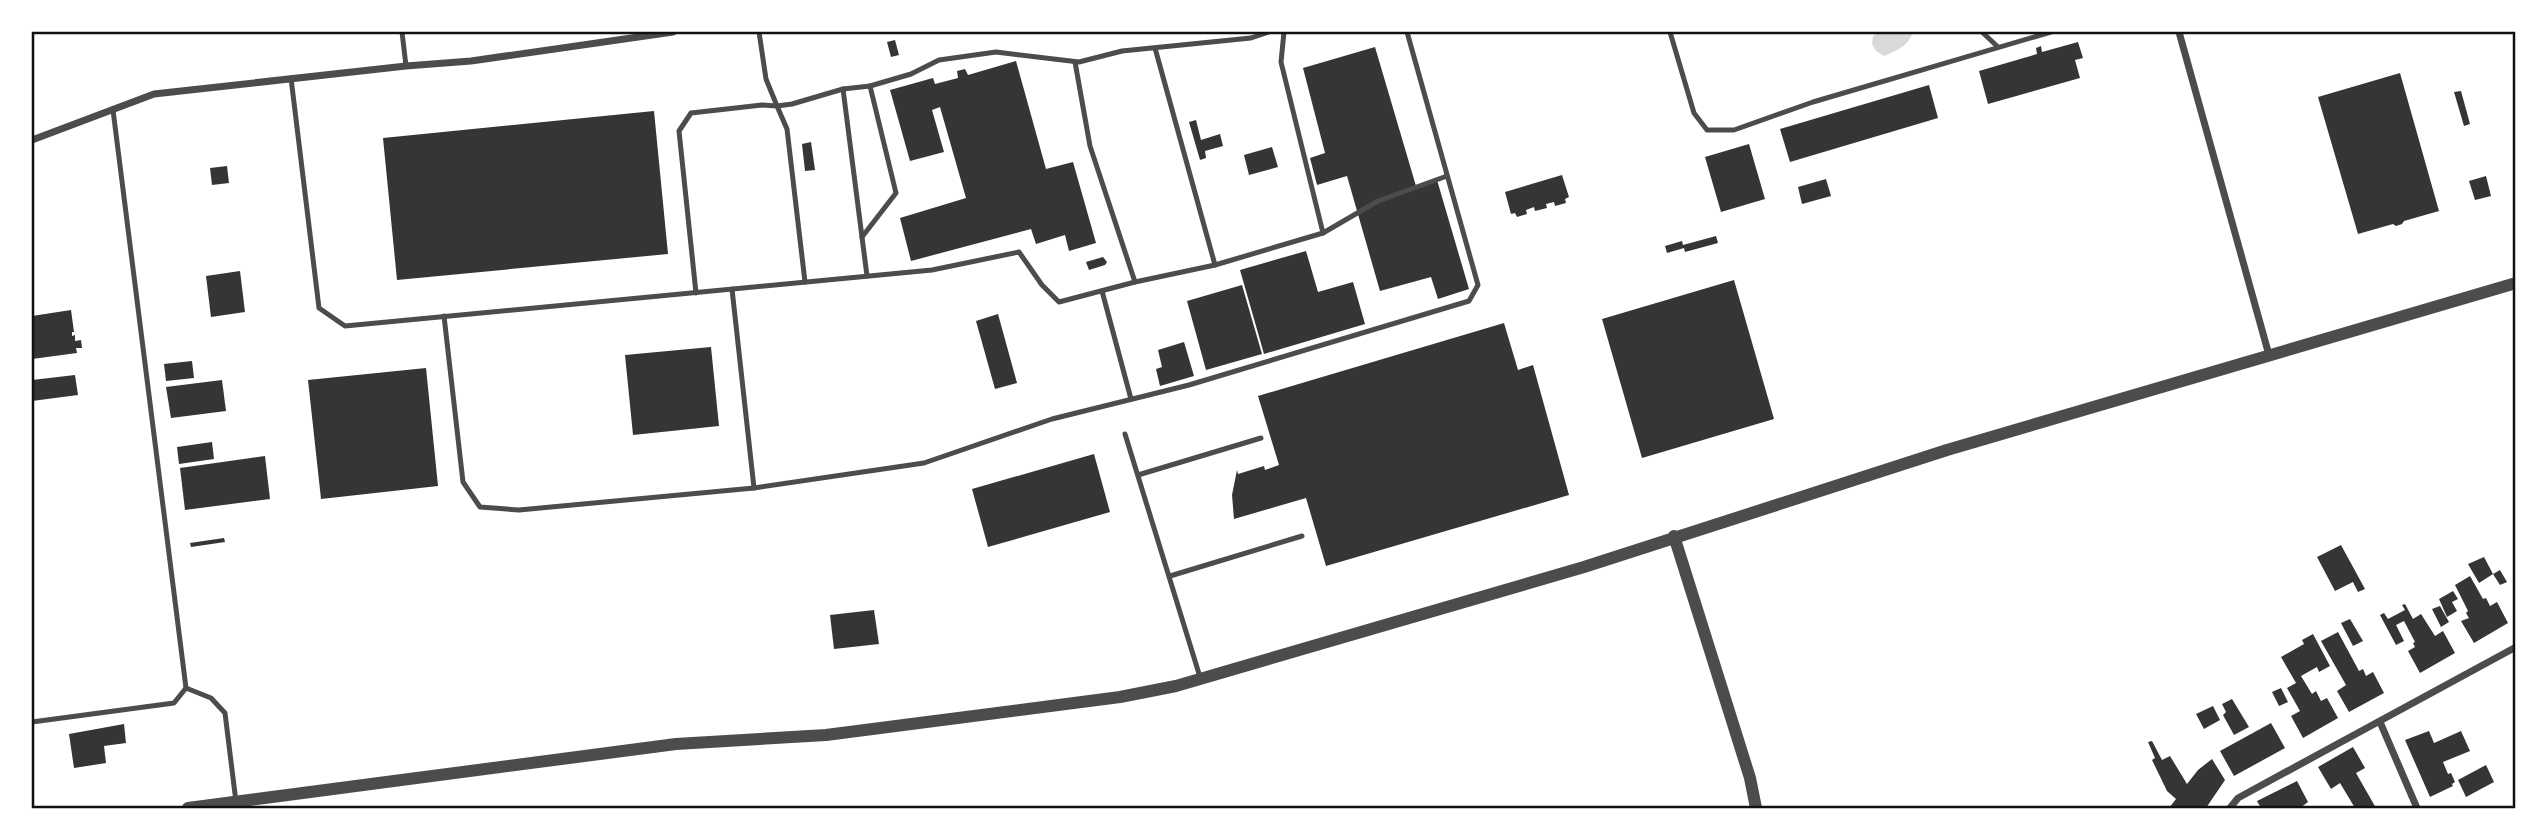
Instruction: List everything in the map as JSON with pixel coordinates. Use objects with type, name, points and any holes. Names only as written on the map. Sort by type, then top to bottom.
[{"type":"street","points":[[32,140],[153,94],[406,65],[471,61],[673,32]]},
{"type":"street","points":[[2179,32],[2269,355]]},
{"type":"street","points":[[188,808],[236,805],[676,744],[826,735],[1120,697],[1201,680],[1584,567],[1947,450],[2515,283]]},
{"type":"street","points":[[1674,536],[1750,778],[1756,808]]},
{"type":"street","points":[[2230,808],[2238,798],[2515,648]]},
{"type":"street","points":[[2380,722],[2417,808]]},
{"type":"lane","points":[[401,32],[406,65]]},
{"type":"lane","points":[[759,32],[766,79],[787,129],[805,282]]},
{"type":"lane","points":[[696,293],[679,131],[691,113],[762,104],[792,104],[911,74],[939,60],[996,52],[1075,62],[1122,51],[1251,38],[1269,32]]},
{"type":"lane","points":[[1284,32],[1281,62],[1323,233]]},
{"type":"lane","points":[[444,316],[463,482],[480,507],[519,510],[754,488],[924,463],[1052,419],[1189,385],[1469,301],[1478,285],[1407,32]]},
{"type":"lane","points":[[1670,32],[1694,113],[1707,130],[1734,130],[1813,102],[2051,32]]},
{"type":"lane","points":[[1983,32],[1998,47]]},
{"type":"lane","points":[[1154,48],[1215,265]]},
{"type":"lane","points":[[1075,62],[1090,146],[1135,282]]},
{"type":"lane","points":[[291,78],[319,308],[345,326],[932,270],[1019,252],[1042,285],[1059,302],[1215,265],[1323,233],[1378,201],[1447,176]]},
{"type":"lane","points":[[862,237],[897,193],[870,86]]},
{"type":"lane","points":[[843,89],[867,276]]},
{"type":"lane","points":[[32,722],[174,703],[186,688],[113,110]]},
{"type":"lane","points":[[733,289],[754,488]]},
{"type":"lane","points":[[1102,290],[1131,399]]},
{"type":"lane","points":[[1125,434],[1201,680]]},
{"type":"lane","points":[[1138,475],[1261,438]]},
{"type":"lane","points":[[1170,576],[1302,536]]},
{"type":"lane","points":[[186,688],[211,698],[225,713],[236,805]]},
{"type":"shaded area","points":[[1879,32],[1913,32],[1905,44],[1884,56],[1876,51],[1872,44],[1873,36]]},
{"type":"building","points":[[895,40],[899,55],[891,57],[887,42]]},
{"type":"building","points":[[2078,42],[2083,58],[2075,60],[2080,78],[1988,104],[1979,71],[2037,54],[2036,48],[2041,46],[2042,52]]},
{"type":"building","points":[[1375,47],[1416,186],[1437,180],[1469,289],[1438,299],[1431,277],[1380,291],[1347,176],[1317,185],[1310,158],[1325,153],[1303,68]]},
{"type":"building","points":[[1016,61],[1046,169],[1073,162],[1096,243],[1069,251],[1065,235],[1036,244],[1031,229],[911,261],[900,218],[966,198],[940,107],[932,110],[944,152],[910,161],[890,90],[933,78],[935,84],[958,78],[957,71],[965,69],[968,75]]},
{"type":"building","points":[[2400,73],[2439,211],[2396,226],[2393,224],[2358,234],[2318,97]]},
{"type":"building","points":[[1929,85],[1938,118],[1790,162],[1780,129]]},
{"type":"building","points":[[2461,91],[2470,124],[2464,126],[2454,92]]},
{"type":"building","points":[[654,111],[668,254],[397,280],[383,138]]},
{"type":"building","points":[[1196,120],[1201,140],[1220,134],[1223,146],[1205,151],[1206,158],[1200,160],[1189,122]]},
{"type":"building","points":[[811,142],[815,170],[805,171],[802,144]]},
{"type":"building","points":[[1749,144],[1765,199],[1721,212],[1705,157]]},
{"type":"building","points":[[1272,147],[1278,167],[1249,175],[1244,155]]},
{"type":"building","points":[[227,166],[229,183],[212,185],[210,168]]},
{"type":"building","points":[[1562,175],[1569,197],[1565,199],[1566,203],[1555,206],[1554,202],[1546,204],[1547,208],[1535,211],[1534,207],[1526,210],[1527,214],[1517,217],[1515,213],[1511,214],[1505,192]]},
{"type":"building","points":[[2486,176],[2491,196],[2475,200],[2469,181]]},
{"type":"building","points":[[1826,179],[1831,196],[1802,204],[1798,187]]},
{"type":"building","points":[[1716,236],[1718,243],[1685,252],[1684,248],[1667,253],[1665,246],[1682,241],[1683,245]]},
{"type":"building","points":[[1306,251],[1318,292],[1353,282],[1365,324],[1264,354],[1240,270]]},
{"type":"building","points":[[1103,257],[1107,262],[1105,265],[1089,270],[1086,262]]},
{"type":"building","points":[[240,271],[245,312],[211,317],[206,276]]},
{"type":"building","points":[[1734,280],[1774,419],[1642,458],[1602,319]]},
{"type":"building","points":[[1242,285],[1262,354],[1206,370],[1187,301]]},
{"type":"building","points":[[71,310],[74,332],[72,336],[75,335],[75,341],[81,340],[82,348],[76,348],[77,353],[32,359],[32,316]]},
{"type":"building","points":[[998,314],[1017,383],[995,389],[976,321]]},
{"type":"building","points":[[1504,323],[1518,370],[1533,365],[1569,495],[1326,566],[1306,498],[1234,519],[1232,495],[1237,470],[1238,474],[1264,466],[1265,470],[1279,465],[1258,396]]},
{"type":"building","points":[[1184,342],[1194,376],[1160,386],[1156,369],[1162,367],[1158,350]]},
{"type":"building","points":[[711,347],[719,426],[633,435],[625,355]]},
{"type":"building","points":[[192,361],[194,378],[166,381],[164,364]]},
{"type":"building","points":[[426,368],[438,486],[321,499],[308,380]]},
{"type":"building","points":[[75,375],[78,395],[32,401],[32,380]]},
{"type":"building","points":[[222,380],[226,411],[171,418],[166,387]]},
{"type":"building","points":[[212,442],[214,459],[179,464],[177,447]]},
{"type":"building","points":[[1094,454],[1110,512],[988,547],[972,489]]},
{"type":"building","points":[[265,456],[270,499],[185,510],[180,468]]},
{"type":"building","points":[[224,538],[225,542],[191,547],[190,543]]},
{"type":"building","points":[[2341,545],[2365,589],[2358,592],[2353,582],[2335,591],[2317,557]]},
{"type":"building","points":[[2484,557],[2493,574],[2479,583],[2468,564]]},
{"type":"building","points":[[2500,570],[2507,582],[2500,585],[2493,574]]},
{"type":"building","points":[[2470,576],[2490,606],[2497,602],[2508,623],[2474,643],[2461,621],[2469,618],[2466,613],[2468,611],[2455,585]]},
{"type":"building","points":[[2453,591],[2458,599],[2452,602],[2457,611],[2447,617],[2439,599]]},
{"type":"building","points":[[2405,604],[2413,619],[2421,614],[2435,636],[2443,631],[2455,653],[2420,673],[2408,651],[2415,647],[2415,642],[2404,621],[2396,625],[2404,641],[2396,645],[2380,615],[2384,613],[2388,619],[2405,610],[2402,605]]},
{"type":"building","points":[[2440,606],[2449,622],[2441,627],[2432,609]]},
{"type":"building","points":[[874,610],[879,644],[834,649],[830,615]]},
{"type":"building","points":[[2350,619],[2363,641],[2353,646],[2341,623]]},
{"type":"building","points":[[2338,632],[2359,671],[2363,669],[2366,676],[2373,672],[2384,693],[2349,712],[2337,691],[2346,685],[2321,641]]},
{"type":"building","points":[[2313,634],[2330,666],[2319,672],[2317,667],[2301,676],[2312,694],[2316,691],[2321,701],[2327,698],[2338,718],[2303,738],[2291,716],[2300,711],[2287,688],[2296,683],[2281,657],[2304,644],[2302,640]]},
{"type":"building","points":[[2281,688],[2288,702],[2279,706],[2272,692]]},
{"type":"building","points":[[2232,699],[2249,727],[2234,735],[2223,715],[2226,712],[2222,704]]},
{"type":"building","points":[[2213,706],[2220,720],[2204,729],[2196,714]]},
{"type":"building","points":[[2271,723],[2285,748],[2234,776],[2220,751]]},
{"type":"building","points":[[124,724],[126,743],[104,746],[106,763],[74,768],[69,734]]},
{"type":"building","points":[[2429,731],[2434,743],[2461,731],[2470,751],[2443,762],[2455,782],[2453,786],[2430,797],[2405,740]]},
{"type":"building","points":[[2152,741],[2162,760],[2170,756],[2187,784],[2198,770],[2212,759],[2225,780],[2206,808],[2169,808],[2176,799],[2167,791],[2152,760],[2155,758],[2148,742]]},
{"type":"building","points":[[2353,747],[2365,768],[2356,773],[2376,808],[2355,808],[2340,783],[2331,789],[2318,767]]},
{"type":"building","points":[[2486,765],[2494,782],[2466,797],[2458,780]]},
{"type":"building","points":[[2297,781],[2308,802],[2300,808],[2261,808],[2257,801]]}]
